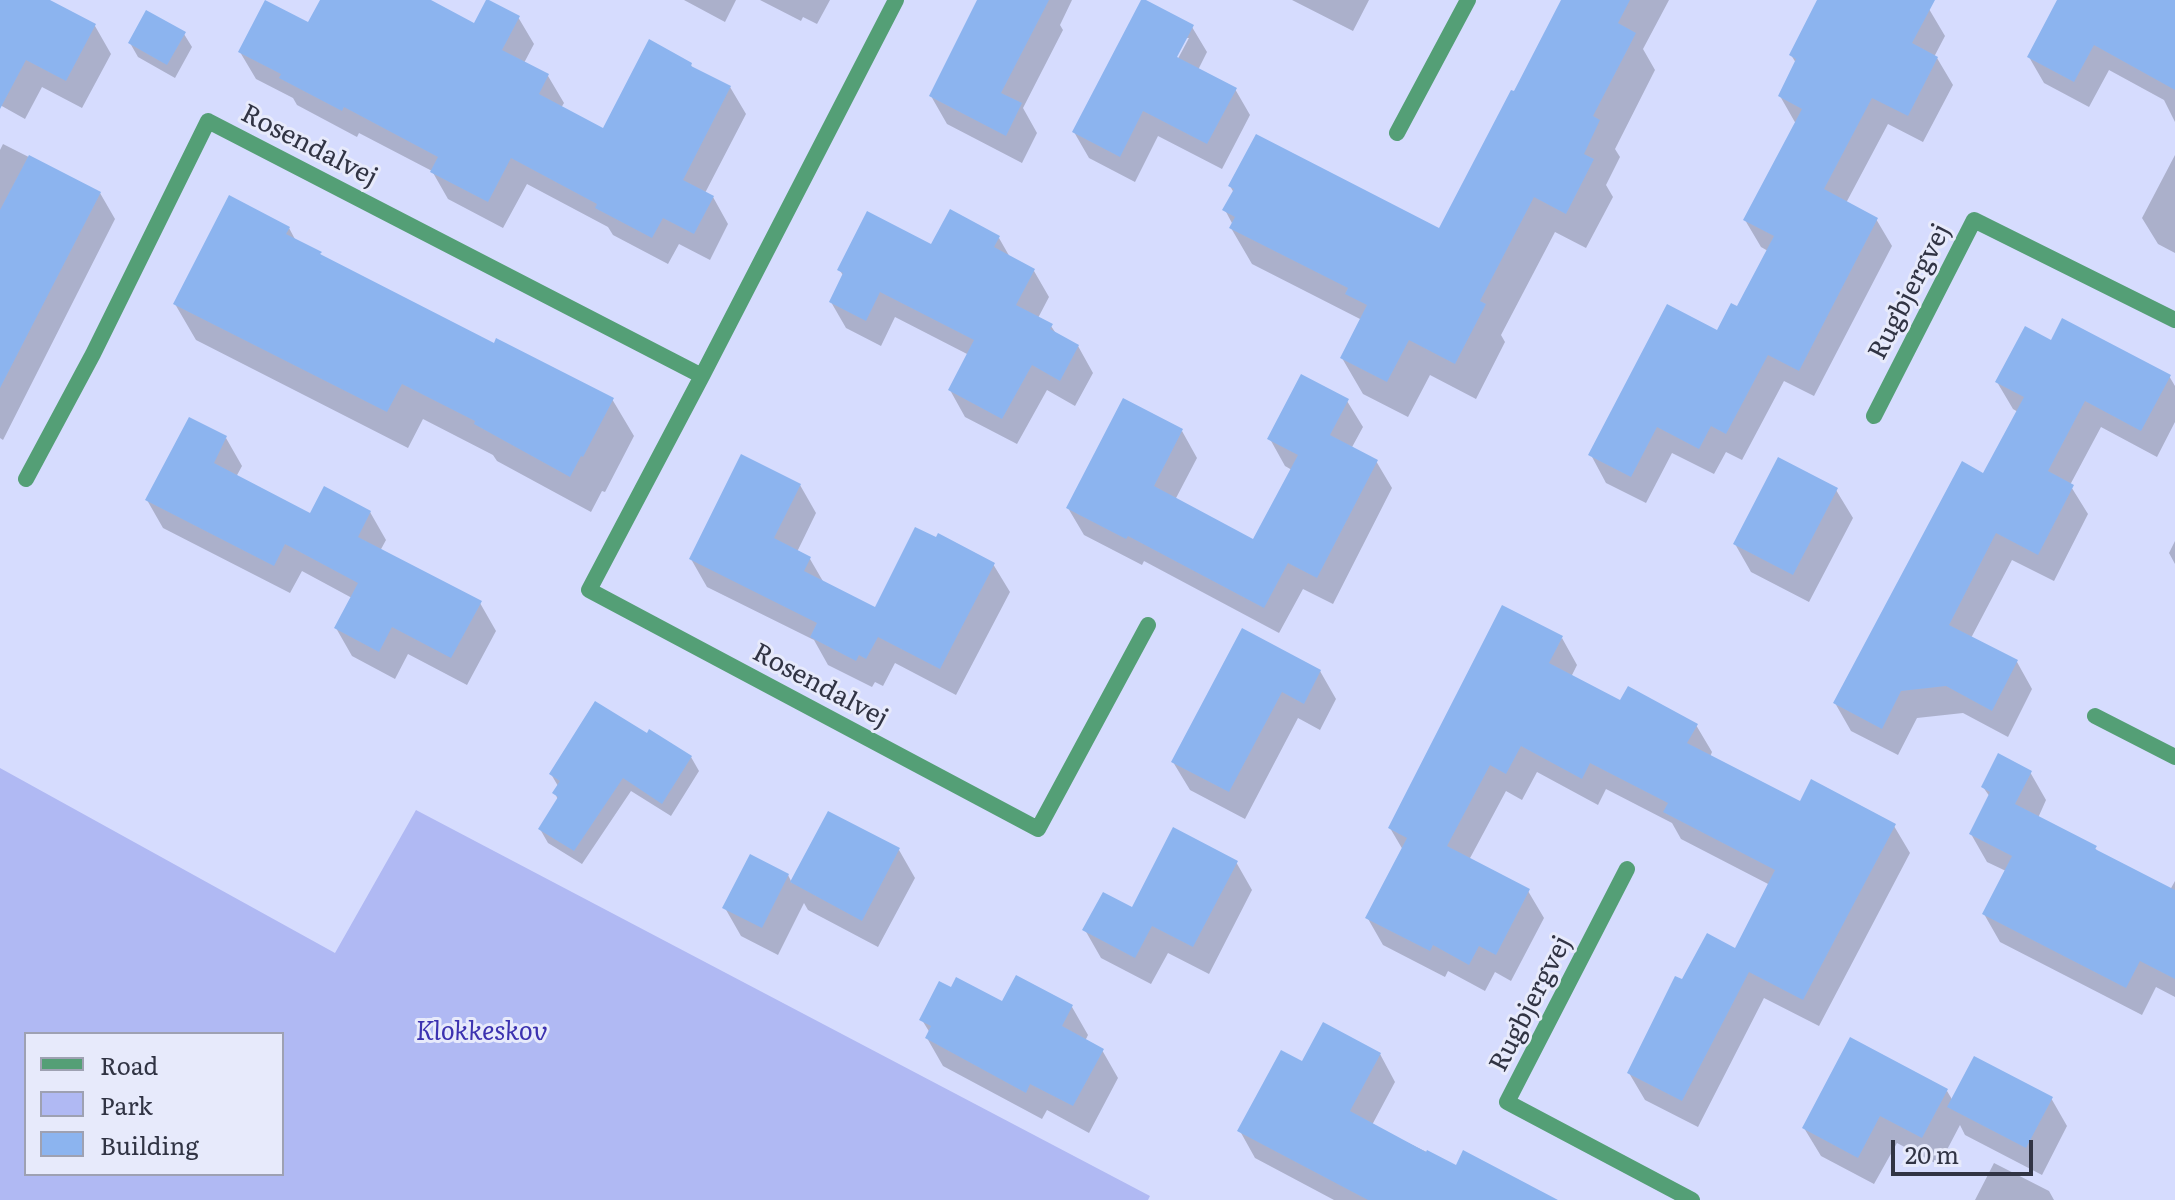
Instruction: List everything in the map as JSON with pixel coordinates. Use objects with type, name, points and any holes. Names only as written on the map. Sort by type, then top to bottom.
[{"type":"street","name":"Rosendalvej","points":[[896,0],[589,590],[1038,829],[1148,625]]},
{"type":"street","points":[[1397,133],[1468,0]]},
{"type":"street","name":"Rosendalvej","points":[[26,479],[93,354],[208,121],[702,376]]},
{"type":"street","name":"Rugbjergvej","points":[[1874,416],[1974,220],[2175,320]]},
{"type":"street","points":[[2095,716],[2175,757]]},
{"type":"street","name":"Rugbjergvej","points":[[1627,869],[1507,1102],[1692,1200]]},
{"type":"green space","name":"Klokkeskov","points":[[0,768],[335,953],[416,810],[1150,1196],[1148,1200],[0,1200]]},
{"type":"building","points":[[0,0],[50,0],[96,24],[66,81],[26,60],[0,109]]},
{"type":"building","points":[[265,0],[308,22],[320,0],[431,0],[474,23],[486,0],[489,0],[520,16],[502,50],[549,74],[539,94],[603,128],[649,39],[692,63],[691,66],[731,86],[683,180],[714,196],[694,234],[663,218],[652,238],[595,208],[597,204],[511,158],[488,202],[430,172],[438,157],[344,107],[342,111],[279,78],[281,74],[238,52]]},
{"type":"building","points":[[977,0],[1049,0],[1001,93],[1022,103],[1006,136],[929,96]]},
{"type":"building","points":[[1141,0],[1194,25],[1177,57],[1237,88],[1207,144],[1143,111],[1120,157],[1072,132]]},
{"type":"building","points":[[1561,0],[1630,0],[1618,23],[1636,33],[1593,116],[1600,120],[1584,154],[1594,159],[1566,214],[1534,197],[1480,301],[1486,304],[1455,364],[1409,340],[1387,382],[1340,358],[1367,305],[1345,294],[1348,288],[1229,228],[1235,217],[1222,210],[1234,189],[1228,186],[1256,134],[1439,228]]},
{"type":"building","points":[[1817,0],[1935,0],[1912,43],[1938,57],[1908,116],[1872,98],[1824,189],[1878,218],[1799,371],[1768,355],[1726,434],[1711,426],[1699,449],[1657,427],[1631,477],[1588,455],[1667,304],[1717,330],[1731,303],[1737,306],[1774,236],[1743,220],[1802,109],[1778,96],[1796,59],[1789,55]]},
{"type":"building","points":[[2057,0],[2175,0],[2175,90],[2094,45],[2074,82],[2027,57]]},
{"type":"building","points":[[146,10],[186,32],[167,65],[128,43]]},
{"type":"building","points":[[29,155],[101,192],[0,388],[0,210]]},
{"type":"building","points":[[229,195],[290,227],[286,234],[322,252],[320,254],[494,343],[496,338],[614,398],[570,477],[474,424],[475,421],[402,384],[387,412],[173,304]]},
{"type":"building","points":[[950,209],[1000,236],[994,247],[1035,269],[1016,305],[1053,324],[1050,329],[1079,345],[1060,381],[1032,365],[1002,419],[948,390],[974,340],[880,292],[866,321],[829,302],[843,273],[837,270],[867,211],[931,244]]},
{"type":"building","points":[[2062,318],[2171,375],[2141,431],[2085,401],[2048,471],[2074,485],[2038,555],[1996,533],[1949,625],[2018,660],[1992,711],[1946,686],[1901,691],[1882,729],[1833,703],[1962,461],[1983,473],[2024,397],[1995,382],[2025,326],[2051,340]]},
{"type":"building","points":[[1301,374],[1349,399],[1330,435],[1378,460],[1317,578],[1288,563],[1264,608],[1128,536],[1126,539],[1066,508],[1123,398],[1183,429],[1154,486],[1253,539],[1298,455],[1267,439]]},
{"type":"building","points":[[189,417],[227,436],[214,463],[310,513],[324,486],[371,511],[358,537],[482,601],[451,658],[392,627],[379,652],[334,628],[358,583],[285,544],[274,566],[145,500]]},
{"type":"building","points":[[741,454],[801,484],[774,538],[811,557],[804,571],[875,607],[915,527],[936,537],[938,533],[995,563],[940,669],[878,637],[866,659],[859,655],[856,661],[810,637],[817,623],[689,559]]},
{"type":"building","points":[[1778,457],[1838,488],[1793,575],[1733,544]]},
{"type":"building","points":[[1502,605],[1563,636],[1549,663],[1620,700],[1628,686],[1698,724],[1687,743],[1800,801],[1811,779],[1896,824],[1803,1000],[1749,972],[1682,1101],[1627,1073],[1675,976],[1682,979],[1707,933],[1735,948],[1775,870],[1663,812],[1668,803],[1590,763],[1582,779],[1521,746],[1506,774],[1490,765],[1447,846],[1530,889],[1496,955],[1479,946],[1469,965],[1433,945],[1430,951],[1365,918],[1407,838],[1388,828]]},
{"type":"building","points":[[1242,628],[1321,670],[1304,704],[1282,692],[1229,792],[1171,762]]},
{"type":"building","points":[[595,701],[692,756],[662,804],[623,778],[574,851],[538,829],[558,797],[552,793],[560,781],[549,774]]},
{"type":"building","points":[[1998,753],[2032,771],[2015,804],[2175,890],[2175,979],[2140,961],[2126,988],[1982,914],[2012,856],[1969,834],[1990,792],[1981,787]]},
{"type":"building","points":[[828,811],[900,848],[862,921],[790,882]]},
{"type":"building","points":[[1173,827],[1238,861],[1193,947],[1152,926],[1135,958],[1082,930],[1103,892],[1132,907]]},
{"type":"building","points":[[750,854],[789,874],[762,928],[722,908]]},
{"type":"building","points":[[1016,975],[1073,1005],[1062,1026],[1104,1049],[1073,1106],[1030,1084],[1026,1093],[925,1038],[931,1026],[919,1020],[939,981],[951,987],[956,977],[1002,1001]]},
{"type":"building","points":[[1323,1022],[1381,1053],[1350,1111],[1456,1165],[1463,1150],[1558,1200],[1368,1200],[1237,1131],[1281,1050],[1302,1061]]},
{"type":"building","points":[[1850,1037],[1948,1089],[1922,1138],[1880,1116],[1858,1158],[1802,1128]]},
{"type":"building","points":[[1974,1056],[2053,1097],[2026,1148],[1947,1107]]}]
